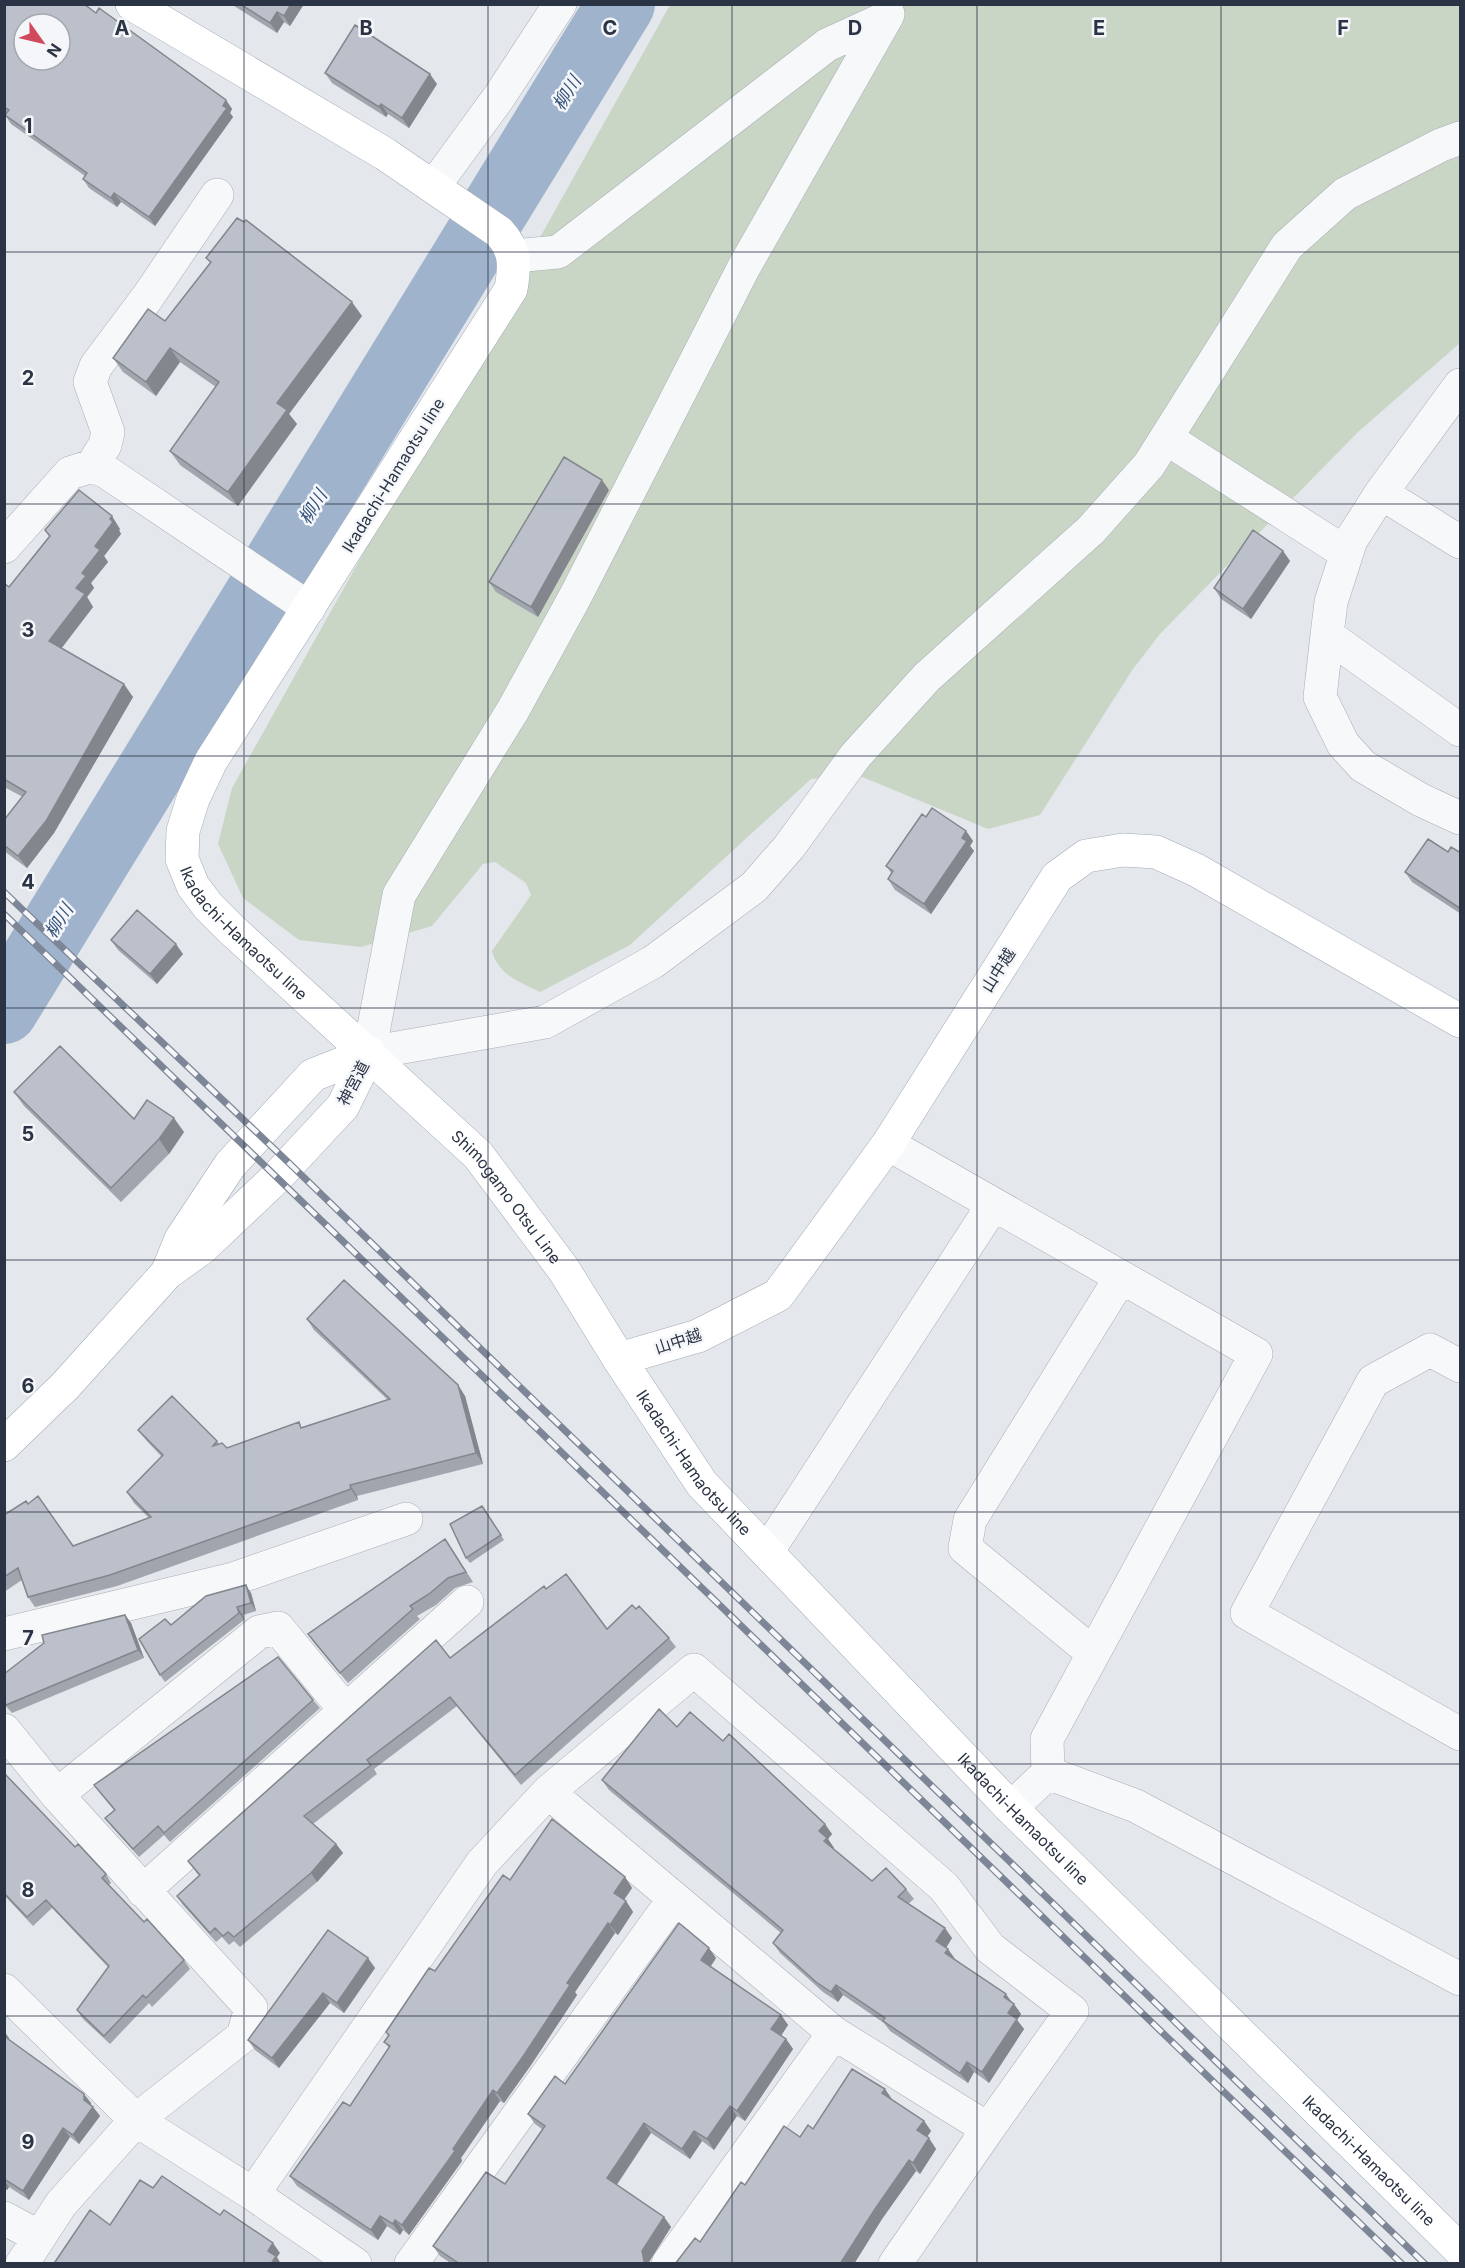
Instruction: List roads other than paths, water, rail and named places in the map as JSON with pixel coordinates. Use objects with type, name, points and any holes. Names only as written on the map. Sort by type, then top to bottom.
[{"type":"main road","points":[[132,4],[385,154],[463,206],[506,244]]},
{"type":"main road","name":"Ikadachi-Hamaotsu line","points":[[369,1053],[231,930],[193,886],[182,859],[183,831],[193,799],[211,761],[282,645],[299,601],[511,289],[506,244]]},
{"type":"main road","name":"山中越","points":[[619,1359],[698,1336],[778,1295],[888,1144],[1057,877],[1086,856],[1123,850],[1156,852],[1197,870],[1461,1021]]},
{"type":"main road","name":"神宮道","points":[[167,1273],[181,1239],[230,1165],[241,1153],[313,1075],[369,1053]]},
{"type":"main road","name":"神宮道","points":[[4,1445],[65,1386],[167,1273],[202,1248],[257,1198],[343,1106],[369,1053]]},
{"type":"main road","name":"Shimogamo Otsu Line","points":[[369,1053],[448,1126],[484,1163],[564,1270],[619,1359]]},
{"type":"main road","name":"Ikadachi-Hamaotsu line","points":[[619,1359],[702,1484],[919,1708],[1011,1808],[1459,2243]]},
{"type":"street","points":[[434,186],[499,97],[560,4]]},
{"type":"street","points":[[506,244],[558,252],[827,45],[890,11]]},
{"type":"street","points":[[890,11],[744,267],[575,597],[513,710],[399,895],[369,1053],[545,1022],[653,962],[754,887],[789,847],[856,755],[927,677],[1091,530],[1149,465],[1287,246],[1345,194],[1441,145],[1461,138]]},
{"type":"street","points":[[92,466],[105,445],[108,432],[90,382],[96,366],[147,298],[217,195]]},
{"type":"street","points":[[1461,385],[1381,493],[1351,540],[1331,602],[1320,697],[1343,744],[1364,766],[1421,800],[1461,818]]},
{"type":"street","points":[[1166,438],[1346,553]]},
{"type":"street","points":[[4,547],[70,473],[92,466],[105,471],[299,601]]},
{"type":"street","points":[[1381,493],[1461,542]]},
{"type":"street","points":[[1327,635],[1461,730]]},
{"type":"street","points":[[888,1144],[1256,1354],[1047,1739],[1048,1773],[1011,1808]]},
{"type":"street","points":[[767,1552],[993,1205]]},
{"type":"street","points":[[1093,1653],[965,1548],[970,1520],[1121,1277]]},
{"type":"street","points":[[1461,1366],[1430,1350],[1373,1381],[1247,1613],[1461,1734]]},
{"type":"street","points":[[4,1634],[233,1579],[406,1519]]},
{"type":"street","points":[[143,1890],[467,1602]]},
{"type":"street","points":[[57,1795],[259,1632],[278,1628],[346,1711]]},
{"type":"street","points":[[253,2194],[482,1863],[548,1792],[694,1670],[944,1887],[990,1948],[1072,2011],[895,2264]]},
{"type":"street","points":[[4,1730],[57,1795],[251,2008],[243,2036],[136,2120],[61,2204],[22,2264]]},
{"type":"street","points":[[1048,1773],[1136,1806],[1461,1979]]},
{"type":"street","points":[[548,1792],[834,2033],[988,2129]]},
{"type":"street","points":[[411,2264],[674,1899]]},
{"type":"street","points":[[4,1990],[136,2120],[253,2194],[355,2264]]},
{"type":"street","points":[[668,2264],[834,2033]]},
{"type":"street","points":[[4,2218],[39,2237]]},
{"type":"waterway","name":"柳川","points":[[4,1010],[621,4]]},
{"type":"railway","points":[[4,892],[289,1163],[1425,2264]]},
{"type":"railway","points":[[4,914],[1402,2264]]}]
